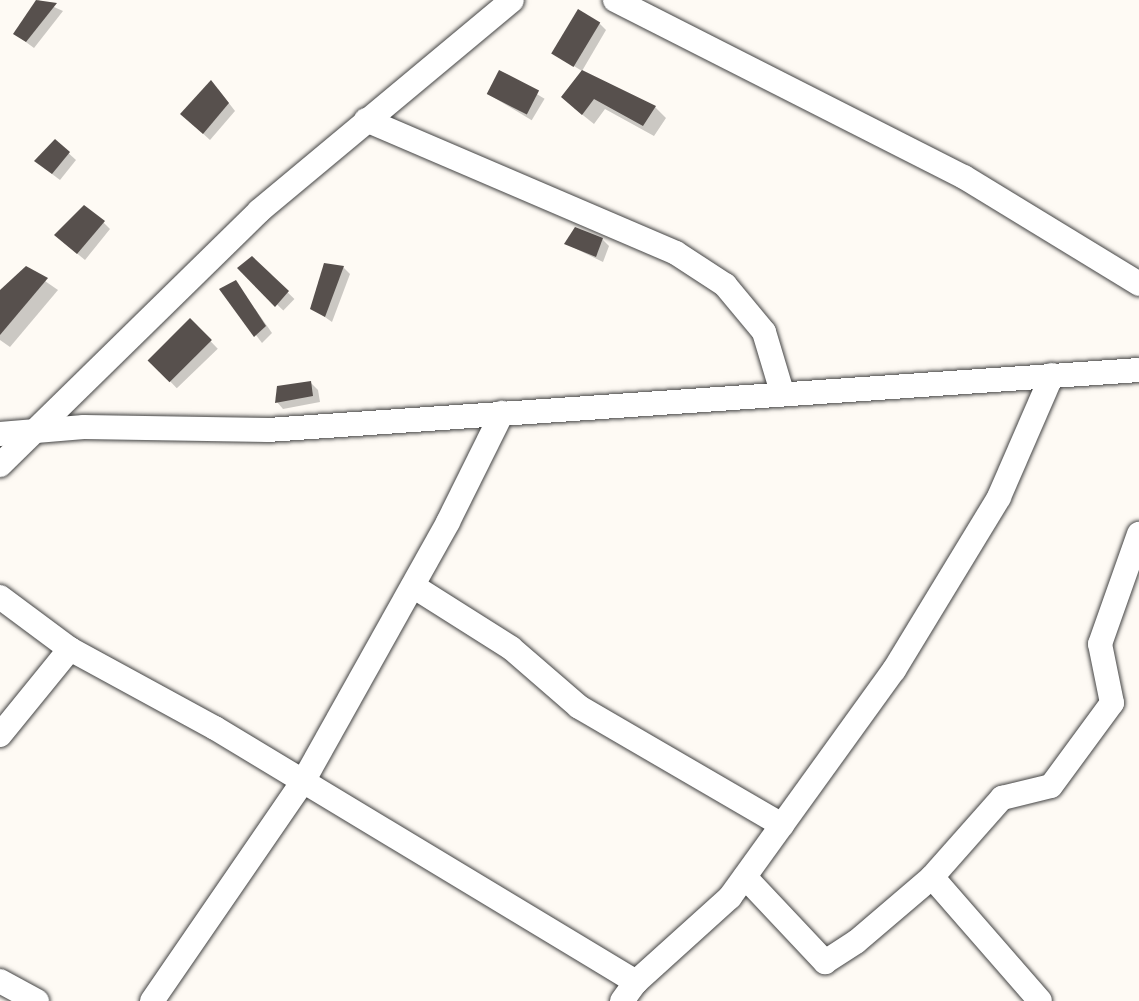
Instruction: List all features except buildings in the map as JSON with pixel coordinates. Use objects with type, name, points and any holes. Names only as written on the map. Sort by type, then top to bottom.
[{"type":"street","points":[[0,465],[39,431],[259,212],[512,0]]},
{"type":"street","points":[[615,0],[964,177],[1139,284]]},
{"type":"street","points":[[366,120],[676,253],[725,285],[764,332],[782,392]]},
{"type":"street","points":[[0,434],[39,431],[268,430],[782,392],[1139,370]]},
{"type":"street","points":[[0,597],[70,649],[304,780],[629,992],[730,897],[894,670],[999,497],[1052,375]]},
{"type":"street","points":[[152,1001],[304,780],[413,586],[502,413]]},
{"type":"street","points":[[745,877],[825,962],[856,942],[932,877],[1002,798],[1051,786],[1112,703],[1100,644],[1139,534]]},
{"type":"street","points":[[413,586],[511,648],[579,707],[782,825]]},
{"type":"street","points":[[0,735],[70,649]]},
{"type":"street","points":[[932,877],[1040,1001]]},
{"type":"street","points":[[0,981],[37,1001]]}]
